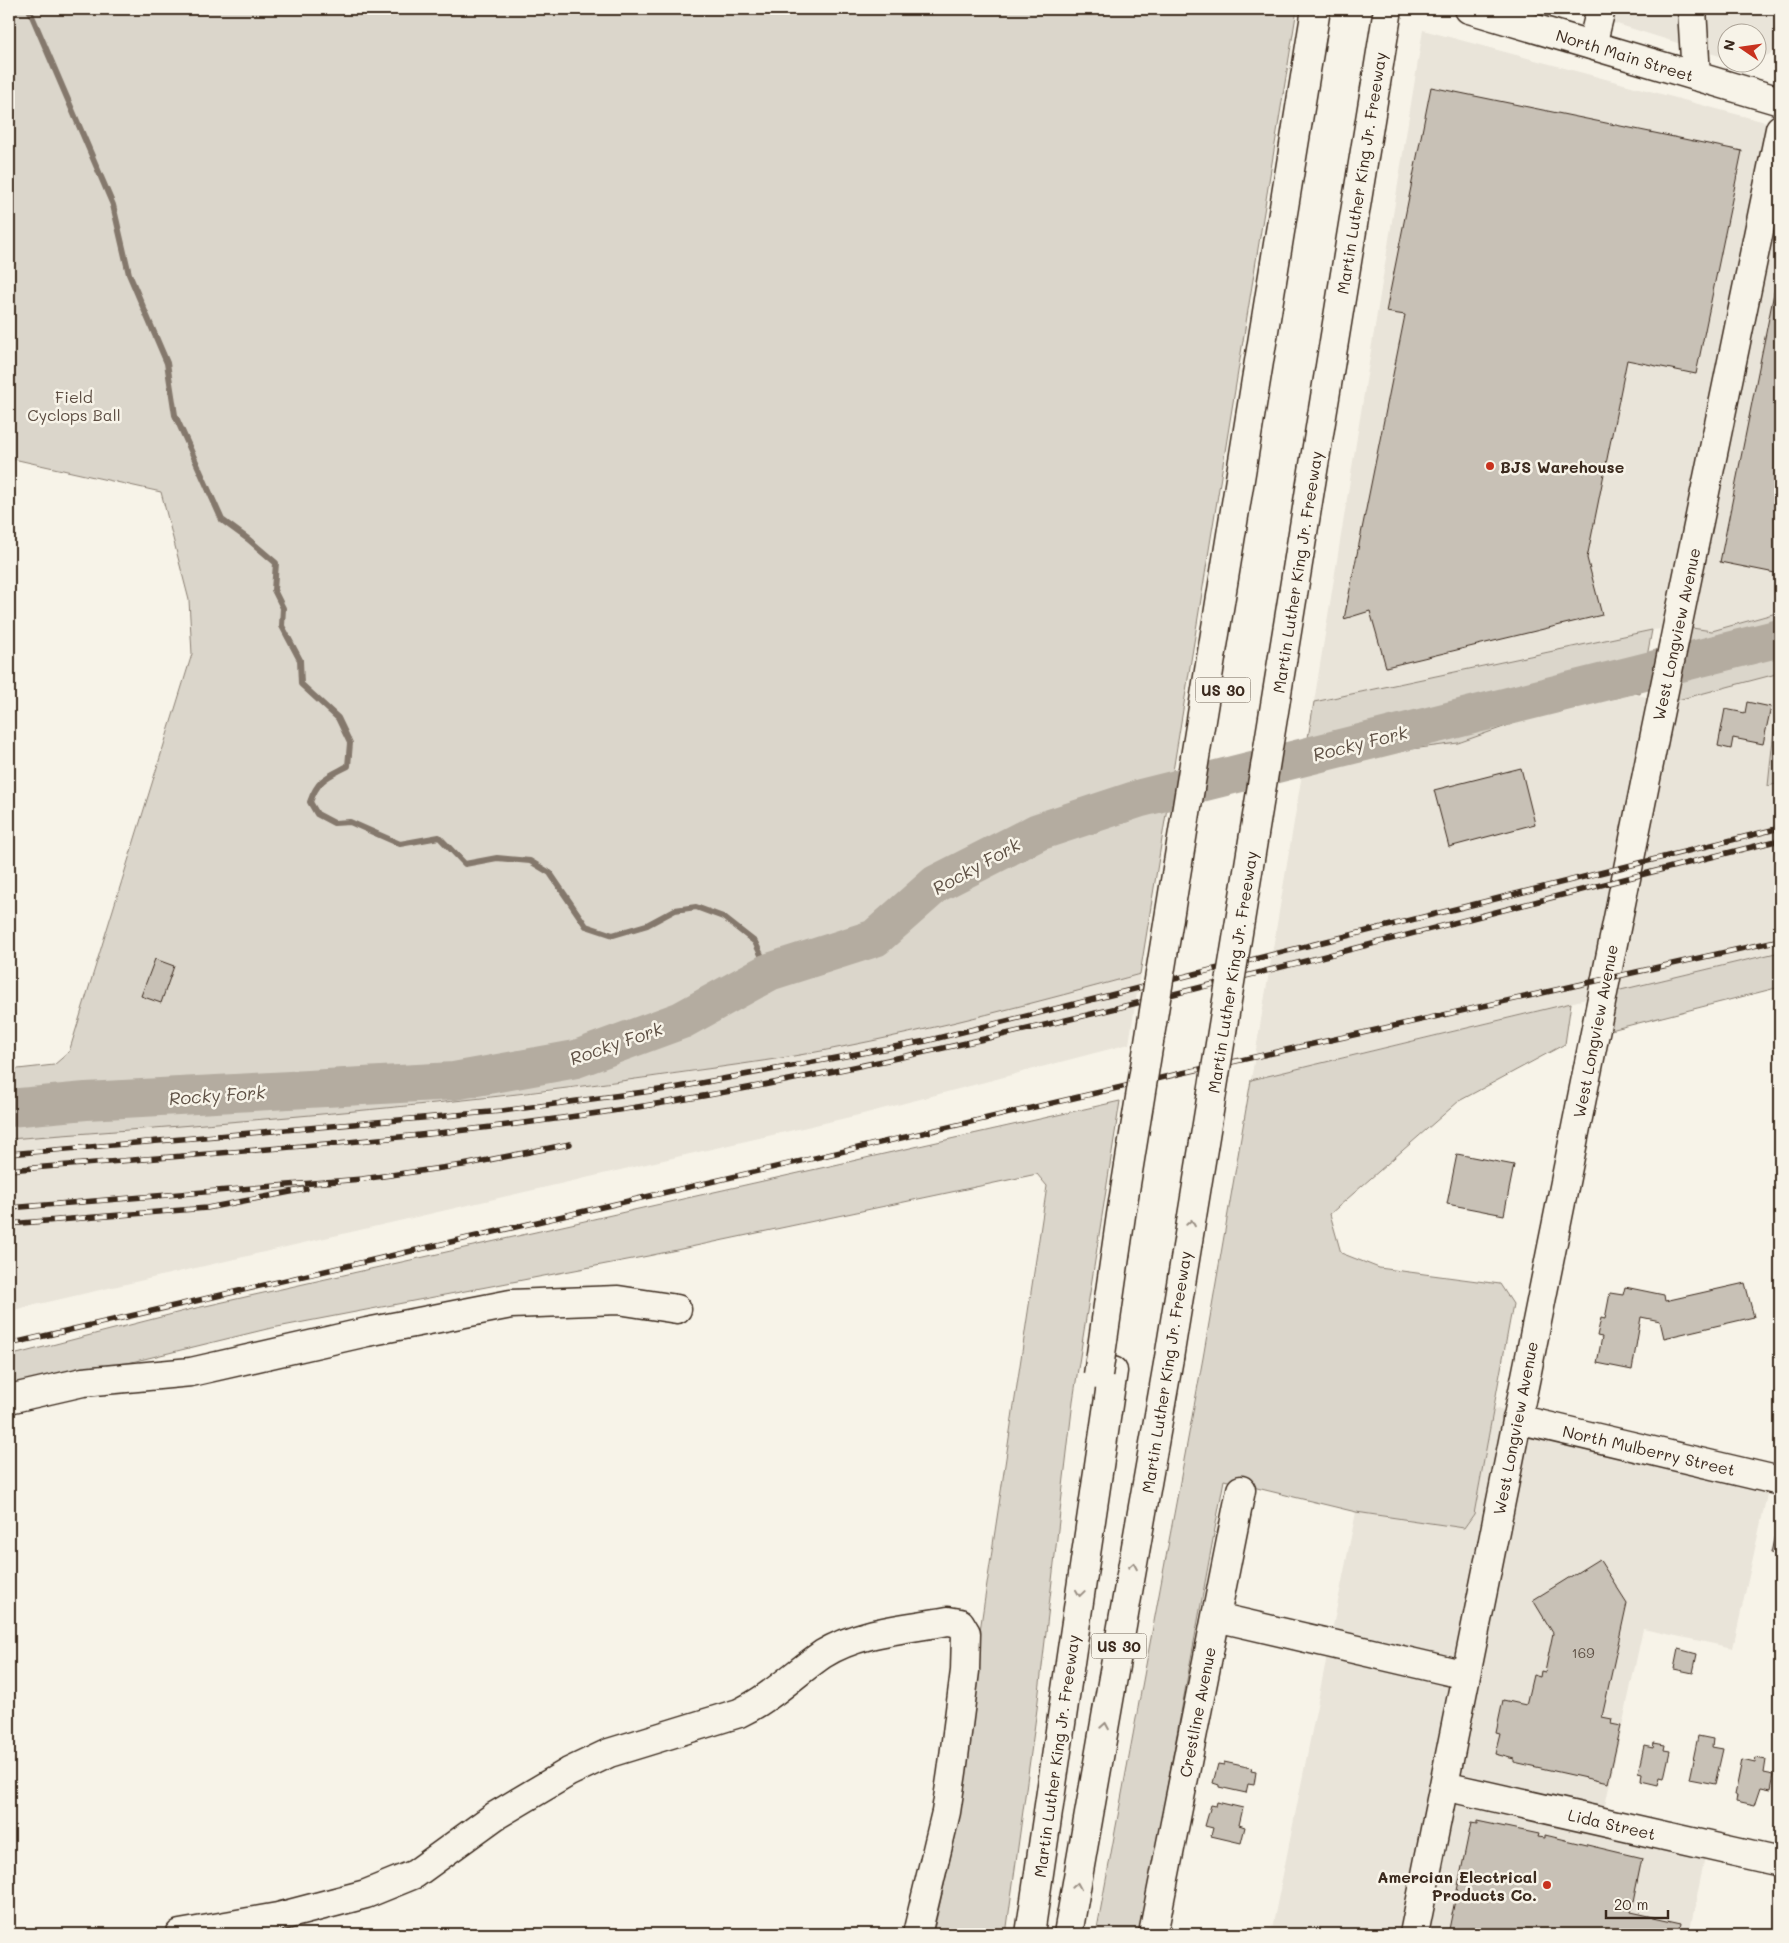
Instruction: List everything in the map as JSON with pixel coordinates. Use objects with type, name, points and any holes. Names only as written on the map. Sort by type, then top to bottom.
[{"type":"main road","points":[[1105,1373],[1121,1215],[1316,9]]},
{"type":"main road","name":"Martin Luther King Jr. Freeway","points":[[1030,1934],[1088,1537],[1105,1373],[1333,9]]},
{"type":"main road","name":"Martin Luther King Jr. Freeway","points":[[1068,1934],[1151,1470],[1178,1356],[1388,9]]},
{"type":"main road","points":[[1178,1356],[1405,9]]},
{"type":"main road","name":"North Main Street","points":[[1470,9],[1780,101]]},
{"type":"main road","points":[[1592,45],[1601,9]]},
{"type":"main road","points":[[1692,9],[1696,76]]},
{"type":"main road","name":"West Longview Avenue","points":[[1414,1934],[1655,734],[1780,129]]},
{"type":"main road","points":[[9,1399],[83,1382],[192,1372],[394,1326],[511,1304],[618,1300],[677,1309]]},
{"type":"main road","name":"North Mulberry Street","points":[[1517,1419],[1780,1481]]},
{"type":"main road","name":"Crestline Avenue","points":[[1153,1934],[1241,1490]]},
{"type":"main road","points":[[1216,1617],[1466,1675]]},
{"type":"main road","points":[[180,1934],[278,1917],[366,1894],[415,1874],[495,1816],[527,1796],[609,1753],[739,1713],[752,1707],[780,1689],[823,1655],[847,1642],[879,1633],[948,1621],[960,1623],[966,1633],[965,1671],[946,1812],[917,1934]]},
{"type":"main road","name":"Lida Street","points":[[1444,1786],[1780,1862]]},
{"type":"shaded area","points":[[1569,9],[1780,9],[1780,38],[1770,54],[1766,56],[1766,22],[1716,22],[1716,55]]},
{"type":"shaded area","name":"BJS Warehouse","points":[[1423,30],[1780,126],[1780,612],[1712,631],[1685,627],[1652,630],[1314,702]]},
{"type":"shaded area","points":[[1780,672],[1769,785],[1780,783],[1780,952],[1251,1080],[1307,744],[1329,756],[1358,756],[1457,743],[1586,698],[1619,691],[1670,702]]},
{"type":"shaded area","points":[[1140,974],[1129,1044],[863,1114],[9,1311],[9,1139],[418,1105],[546,1092],[694,1071],[832,1049],[960,1021]]},
{"type":"shaded area","points":[[1494,1408],[1772,1472],[1733,1648],[1643,1629],[1600,1829],[1706,1853],[1689,1934],[1271,1934],[1356,1512],[1464,1528],[1474,1514]]},
{"type":"green space","name":"Field Cyclops Ball","points":[[9,9],[1297,9],[1140,974],[910,1033],[741,1064],[570,1088],[410,1106],[9,1139],[9,1070],[54,1065],[69,1052],[192,654],[189,600],[161,492],[9,458]]},
{"type":"green space","points":[[1780,612],[1780,673],[1670,702],[1685,627],[1712,631]]},
{"type":"green space","points":[[1652,630],[1640,694],[1619,691],[1586,698],[1458,743],[1358,756],[1329,756],[1307,744],[1314,702]]},
{"type":"green space","points":[[1780,673],[1780,783],[1768,786]]},
{"type":"green space","points":[[1780,952],[1780,987],[1603,1032],[1608,993]]},
{"type":"green space","points":[[1571,1003],[1565,1044],[1459,1101],[1330,1214],[1341,1253],[1379,1268],[1500,1284],[1513,1304],[1474,1514],[1464,1528],[1356,1512],[1224,1480],[1140,1934],[1096,1934],[1203,1358],[1251,1080]]},
{"type":"green space","points":[[1120,1101],[1073,1401],[1037,1709],[1006,1934],[933,1934],[959,1819],[978,1644],[1047,1186],[1037,1174],[648,1256],[267,1329],[9,1392],[9,1356],[192,1309]]},
{"type":"building","name":"BJS Warehouse","points":[[1431,87],[1742,151],[1696,374],[1627,360],[1587,558],[1602,615],[1386,667],[1370,611],[1344,619],[1405,315],[1386,312]]},
{"type":"building","points":[[1780,263],[1780,574],[1720,562]]},
{"type":"building","points":[[1747,702],[1771,707],[1763,744],[1733,738],[1731,749],[1718,746],[1725,709],[1745,713]]},
{"type":"building","points":[[1521,768],[1535,824],[1449,847],[1434,790]]},
{"type":"building","points":[[155,959],[174,966],[161,1003],[141,996]]},
{"type":"building","points":[[1457,1154],[1514,1165],[1504,1215],[1447,1204]]},
{"type":"building","points":[[1745,1283],[1754,1317],[1664,1338],[1660,1321],[1641,1317],[1632,1370],[1597,1363],[1602,1337],[1597,1336],[1601,1318],[1605,1319],[1610,1293],[1623,1295],[1625,1287],[1664,1295],[1665,1301]]},
{"type":"building","points":[[1775,1534],[1780,1535],[1780,1555],[1771,1553]]},
{"type":"building","points":[[1599,1559],[1627,1603],[1602,1717],[1612,1719],[1611,1724],[1621,1726],[1608,1783],[1514,1762],[1514,1759],[1495,1754],[1500,1734],[1496,1733],[1503,1700],[1526,1705],[1533,1675],[1540,1677],[1541,1671],[1545,1672],[1553,1633],[1533,1600]]},
{"type":"building","points":[[1678,1649],[1697,1654],[1693,1673],[1674,1669]]},
{"type":"building","points":[[1698,1736],[1713,1739],[1712,1747],[1723,1749],[1715,1784],[1689,1779]]},
{"type":"building","points":[[1654,1743],[1665,1745],[1664,1750],[1670,1751],[1664,1778],[1660,1777],[1658,1785],[1641,1781],[1642,1773],[1638,1772],[1644,1746],[1653,1748]]},
{"type":"building","points":[[1756,1758],[1766,1760],[1764,1773],[1774,1775],[1771,1790],[1761,1788],[1755,1806],[1736,1802],[1737,1795],[1735,1795],[1742,1760],[1755,1763]]},
{"type":"building","points":[[1224,1762],[1252,1768],[1251,1771],[1256,1772],[1254,1785],[1248,1784],[1246,1793],[1219,1787],[1219,1785],[1213,1783],[1218,1764],[1224,1765]]},
{"type":"building","points":[[1217,1802],[1243,1808],[1239,1825],[1245,1827],[1241,1843],[1211,1836],[1213,1828],[1205,1826],[1211,1805],[1216,1806]]},
{"type":"building","name":"Amercian Electrical Products Co.","points":[[1477,1821],[1539,1834],[1538,1837],[1545,1838],[1545,1835],[1642,1858],[1631,1912],[1681,1923],[1679,1934],[1448,1934],[1471,1823],[1477,1824]]},
{"type":"waterway","points":[[29,9],[113,205],[129,274],[167,363],[175,415],[222,520],[276,563],[274,590],[283,608],[282,626],[300,660],[301,684],[338,718],[350,743],[348,766],[320,783],[313,794],[310,802],[317,814],[334,823],[350,822],[400,844],[439,837],[465,864],[497,858],[530,861],[550,873],[586,926],[613,935],[647,925],[675,910],[696,907],[723,917],[755,942],[769,972]]},
{"type":"waterway","name":"Rocky Fork","points":[[9,1108],[86,1101],[454,1081],[576,1059],[682,1020],[769,972],[875,938],[936,884],[1038,832],[1141,798],[1780,638]]},
{"type":"railway","points":[[9,1154],[502,1111],[674,1088],[926,1041],[1780,828]]},
{"type":"railway","points":[[9,1170],[433,1134],[517,1124],[686,1099],[824,1073],[1098,1012],[1235,979],[1780,840]]},
{"type":"railway","points":[[9,1344],[1178,1074],[1780,940]]},
{"type":"railway","points":[[9,1208],[362,1179],[463,1165],[570,1144]]},
{"type":"railway","points":[[9,1224],[207,1208],[306,1189]]},
{"type":"place","name":"BJS Warehouse","points":[[1490,466]]},
{"type":"place","name":"Amercian Electrical Products Co.","points":[[1547,1885]]}]
